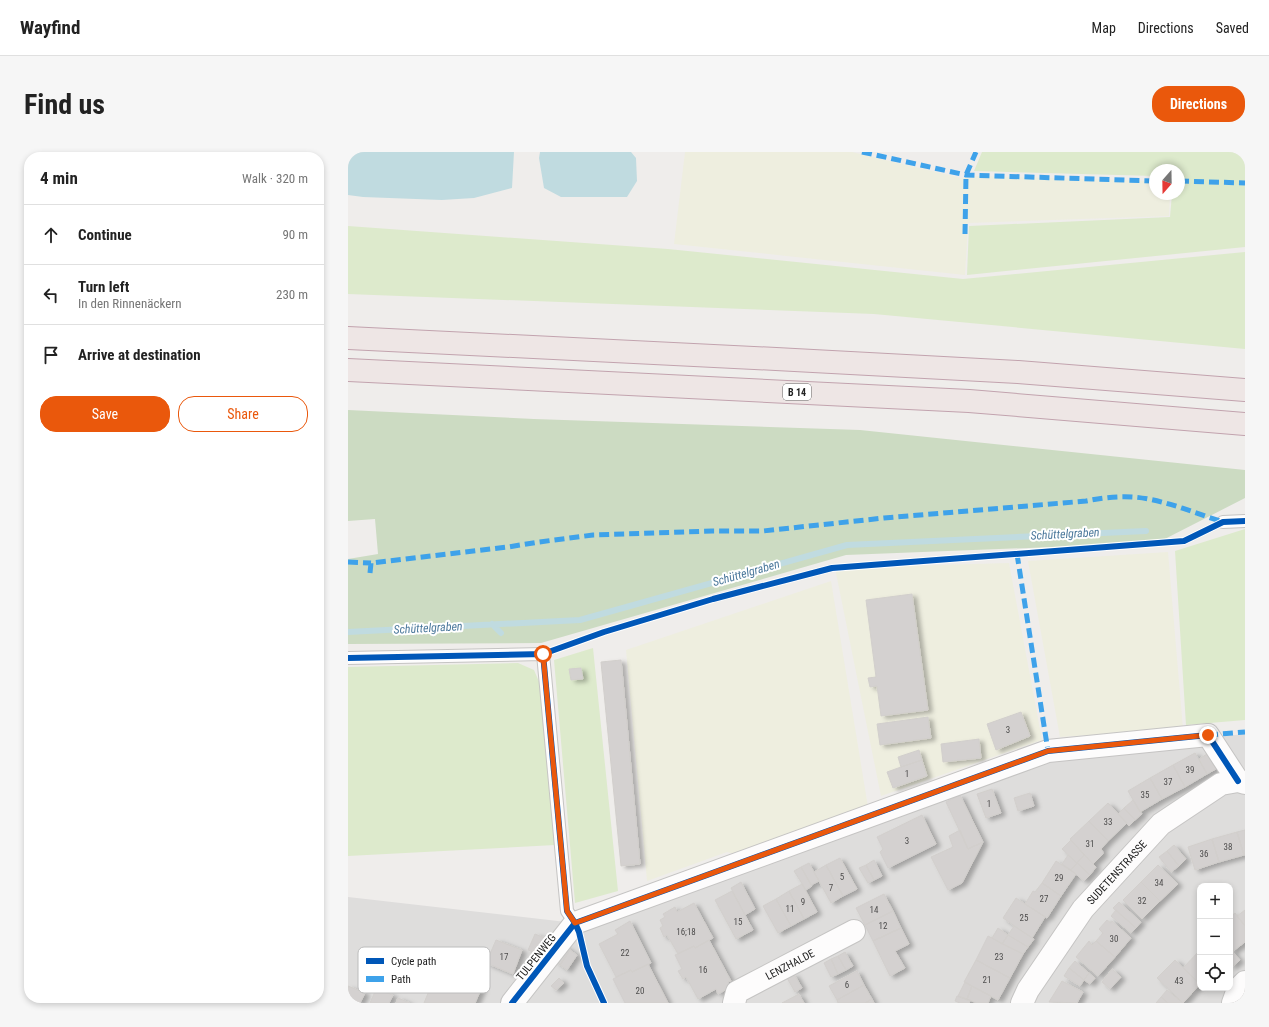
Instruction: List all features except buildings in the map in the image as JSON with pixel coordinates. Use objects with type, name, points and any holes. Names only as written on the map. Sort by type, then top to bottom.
[{"type":"highway","points":[[348,338],[1018,372],[1245,390]]},
{"type":"highway","name":"B 14","points":[[348,370],[969,401],[1245,424]]},
{"type":"street","points":[[575,923],[1048,751],[1208,735],[1241,782]]},
{"type":"street","name":"SUDETENSTRASSE","points":[[1022,1003],[1028,990],[1084,909],[1160,824],[1221,784],[1241,782]]},
{"type":"street","name":"TULPENWEG","points":[[512,1003],[575,923]]},
{"type":"street","name":"LENZHALDE","points":[[734,1003],[737,992],[854,931]]},
{"type":"street","points":[[1233,1003],[1238,989],[1245,982]]},
{"type":"lane","points":[[1223,522],[1245,521]]},
{"type":"lane","points":[[348,658],[543,654],[567,911],[575,923]]},
{"type":"shaded area","points":[[685,152],[852,152],[961,178],[978,176],[1149,181],[1149,200],[1170,200],[1169,216],[968,223],[965,275],[674,244]]},
{"type":"shaded area","points":[[1168,552],[1183,729],[1060,737],[1028,561]]},
{"type":"shaded area","points":[[1009,563],[1042,740],[881,796],[835,568]]},
{"type":"shaded area","points":[[831,581],[868,807],[739,855],[727,852],[647,881],[626,650]]},
{"type":"shaded area","points":[[1245,734],[1245,1003],[348,1003],[348,897],[575,923],[1054,753]]},
{"type":"green space","points":[[982,152],[1245,152],[1245,247],[967,275],[969,226],[1170,217],[1171,200],[1185,200],[1185,164],[1149,164],[1149,176],[974,171]]},
{"type":"green space","points":[[348,226],[668,249],[963,279],[1245,252],[1245,349],[874,314],[348,294]]},
{"type":"green space","points":[[348,410],[534,419],[860,430],[1245,470],[1245,498],[1157,543],[846,555],[541,643],[348,644],[348,559],[378,554],[375,519],[348,521]]},
{"type":"green space","points":[[1245,529],[1245,720],[1186,725],[1175,551]]},
{"type":"green space","points":[[593,648],[618,891],[575,903],[554,660]]},
{"type":"green space","points":[[518,663],[534,670],[540,684],[555,845],[348,856],[348,667]]},
{"type":"water","points":[[348,152],[514,152],[512,188],[474,198],[442,200],[363,197],[348,195]]},
{"type":"water","points":[[540,152],[631,152],[636,158],[637,181],[627,197],[561,197],[544,188],[539,158]]},
{"type":"waterway","name":"Schüttelgraben","points":[[348,632],[580,620],[847,545],[1146,531]]},
{"type":"waterway","points":[[492,624],[501,633]]},
{"type":"marked path","points":[[862,152],[966,175],[1149,181]]},
{"type":"marked path","points":[[965,234],[966,175],[976,152]]},
{"type":"marked path","points":[[1185,181],[1245,183]]},
{"type":"marked path","points":[[370,573],[371,563],[508,547],[593,535],[763,531],[884,518],[1086,501],[1115,497],[1133,497],[1155,500],[1223,522]]},
{"type":"marked path","points":[[1017,554],[1048,751]]},
{"type":"marked path","points":[[348,562],[371,563]]},
{"type":"marked path","points":[[1208,735],[1245,732]]},
{"type":"cycle path","points":[[348,658],[543,654],[604,632],[713,599],[832,568],[1184,541],[1223,522],[1245,521]]},
{"type":"cycle path","points":[[543,654],[567,911],[579,932],[587,966],[604,1003]]},
{"type":"cycle path","points":[[575,923],[1048,751],[1208,735],[1238,781]]},
{"type":"cycle path","points":[[512,1003],[575,923]]},
{"type":"route","points":[[543,654],[567,911],[575,923],[1048,751],[1208,735]]}]
